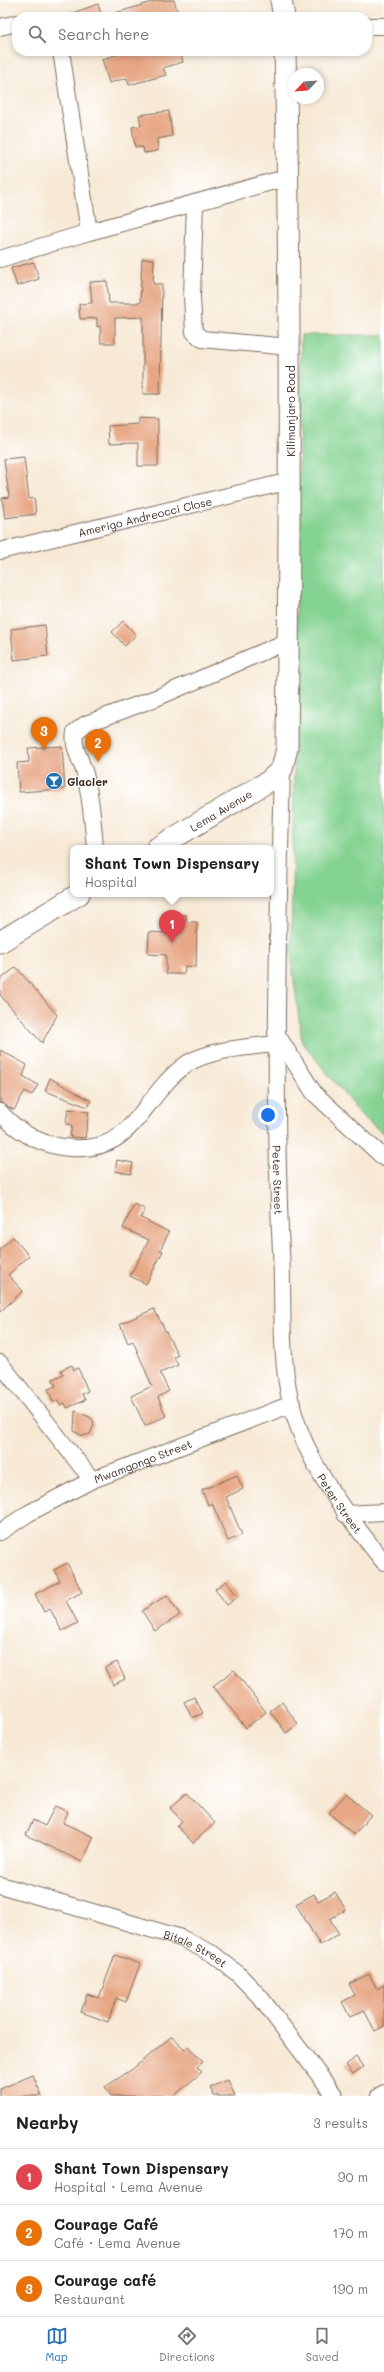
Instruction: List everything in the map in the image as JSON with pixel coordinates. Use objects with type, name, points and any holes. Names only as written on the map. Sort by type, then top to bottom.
[{"type":"main road","points":[[281,0],[283,12]]},
{"type":"main road","name":"Kilimanjaro Road","points":[[282,770],[287,748],[290,481],[289,177],[285,56]]},
{"type":"main road","name":"Lema Avenue","points":[[162,845],[250,794],[282,770]]},
{"type":"main road","points":[[0,942],[74,897]]},
{"type":"street","points":[[0,27],[12,24]]},
{"type":"street","points":[[372,26],[384,26]]},
{"type":"street","points":[[63,56],[90,232]]},
{"type":"street","points":[[0,259],[90,232],[289,177]]},
{"type":"street","points":[[195,203],[192,297],[194,332],[202,339],[289,347]]},
{"type":"street","name":"Amerigo Andreocci Close","points":[[0,551],[290,481]]},
{"type":"street","points":[[96,845],[91,804],[84,772],[74,740],[75,732],[86,724],[156,698],[288,641]]},
{"type":"street","name":"Peter Street","points":[[282,770],[276,1039],[278,1194],[285,1363],[292,1404],[310,1452],[345,1514],[384,1562]]},
{"type":"street","points":[[0,1112],[11,1124],[28,1136],[52,1145],[94,1148],[115,1140],[140,1117],[170,1078],[187,1064],[206,1056],[276,1039],[314,1093],[384,1158]]},
{"type":"street","points":[[0,1363],[92,1480]]},
{"type":"street","name":"Mwamgongo Street","points":[[0,1532],[29,1513],[92,1480],[292,1404]]},
{"type":"street","points":[[345,1514],[384,1512]]},
{"type":"street","name":"Bitale Street","points":[[0,1885],[182,1938],[213,1954],[238,1974],[260,1997],[335,2096]]},
{"type":"street","points":[[379,2096],[384,2093]]},
{"type":"green space","points":[[301,335],[384,335],[384,1134],[361,1115],[302,1042],[291,957]]},
{"type":"building","points":[[159,0],[174,0],[178,12],[119,12]]},
{"type":"building","points":[[98,4],[100,12],[75,12]]},
{"type":"building","points":[[112,56],[181,56],[183,62],[163,68],[166,75],[129,85],[127,78],[109,83],[102,59]]},
{"type":"building","points":[[169,111],[172,136],[157,139],[158,151],[144,153],[143,147],[135,147],[132,127],[141,126],[139,115]]},
{"type":"building","points":[[142,259],[154,259],[153,284],[162,284],[160,394],[143,394],[143,317],[115,318],[115,343],[101,343],[100,326],[97,327],[97,318],[80,319],[79,304],[92,303],[90,282],[107,281],[109,303],[140,303]]},
{"type":"building","points":[[34,262],[39,279],[17,286],[11,268]]},
{"type":"building","points":[[138,418],[158,419],[158,466],[138,466],[138,443],[109,444],[108,426],[138,424]]},
{"type":"building","points":[[24,457],[29,499],[34,498],[36,514],[5,518],[2,498],[9,497],[4,459]]},
{"type":"building","points":[[123,621],[136,635],[125,646],[112,632]]},
{"type":"building","points":[[45,625],[48,656],[14,660],[11,629]]},
{"type":"building","points":[[62,746],[65,789],[19,792],[17,763],[29,762],[28,748]]},
{"type":"building","points":[[168,914],[186,915],[186,922],[197,922],[196,967],[185,966],[184,974],[166,974],[166,955],[148,954],[149,932],[167,933]]},
{"type":"building","points":[[16,967],[57,1015],[42,1043],[0,995],[0,980]]},
{"type":"building","points":[[0,1050],[27,1065],[23,1076],[38,1085],[32,1095],[25,1091],[14,1110],[0,1102]]},
{"type":"building","points":[[50,1078],[91,1101],[88,1107],[45,1091]]},
{"type":"building","points":[[68,1109],[89,1112],[85,1138],[70,1137],[72,1125],[66,1124]]},
{"type":"building","points":[[117,1160],[133,1163],[131,1174],[115,1171]]},
{"type":"building","points":[[134,1204],[145,1209],[141,1218],[169,1232],[160,1250],[163,1251],[146,1284],[130,1276],[149,1240],[123,1228]]},
{"type":"building","points":[[13,1237],[29,1256],[8,1275],[23,1291],[0,1312],[0,1249]]},
{"type":"building","points":[[154,1309],[178,1355],[174,1357],[178,1365],[160,1373],[169,1391],[158,1397],[166,1416],[145,1426],[131,1396],[152,1386],[133,1341],[128,1343],[120,1324]]},
{"type":"building","points":[[72,1365],[74,1370],[78,1368],[88,1391],[82,1394],[85,1400],[67,1408],[65,1403],[60,1405],[58,1400],[53,1402],[48,1389],[56,1386],[53,1379],[63,1374],[61,1370]]},
{"type":"building","points":[[75,1411],[90,1417],[93,1421],[94,1425],[90,1434],[82,1436],[74,1431]]},
{"type":"building","points":[[237,1475],[243,1489],[226,1497],[242,1535],[228,1541],[212,1503],[208,1505],[202,1490]]},
{"type":"building","points":[[67,1563],[82,1592],[66,1601],[78,1623],[62,1631],[50,1609],[44,1612],[35,1594],[60,1581],[54,1570]]},
{"type":"building","points":[[226,1581],[238,1597],[227,1605],[215,1589]]},
{"type":"building","points":[[167,1595],[180,1615],[155,1631],[142,1611]]},
{"type":"building","points":[[117,1662],[125,1679],[113,1685],[105,1668]]},
{"type":"building","points":[[234,1670],[266,1712],[246,1728],[213,1686]]},
{"type":"building","points":[[194,1697],[203,1713],[192,1718],[184,1702]]},
{"type":"building","points":[[282,1702],[298,1724],[286,1733],[270,1711]]},
{"type":"building","points":[[187,1793],[215,1823],[193,1843],[177,1826],[182,1821],[170,1808]]},
{"type":"building","points":[[346,1794],[371,1815],[354,1835],[329,1813]]},
{"type":"building","points":[[55,1806],[68,1812],[63,1823],[94,1837],[82,1862],[26,1835],[33,1820],[45,1826]]},
{"type":"building","points":[[335,1892],[346,1910],[330,1919],[339,1934],[320,1945],[296,1904],[314,1894],[318,1901]]},
{"type":"building","points":[[115,1955],[140,1964],[126,2002],[116,1998],[108,2022],[81,2012],[87,1994],[99,1998]]},
{"type":"building","points":[[369,1974],[377,1989],[384,1985],[384,2026],[375,2031],[364,2010],[350,2017],[342,2002],[355,1995],[349,1984]]},
{"type":"building","points":[[172,2036],[184,2050],[189,2046],[203,2062],[197,2067],[202,2072],[174,2096],[111,2096],[105,2087],[131,2070]]},
{"type":"building","points":[[356,2057],[363,2067],[353,2074],[346,2065]]},
{"type":"building","points":[[33,2075],[42,2096],[0,2096],[0,2089]]},
{"type":"building","points":[[228,2080],[235,2096],[214,2096],[210,2087]]},
{"type":"place","name":"Courage café","points":[[44,750]]},
{"type":"place","name":"Courage Café","points":[[98,762]]},
{"type":"place","name":"Glacier","points":[[54,781]]},
{"type":"place","name":"Shant Town Dispensary","points":[[172,943]]}]
